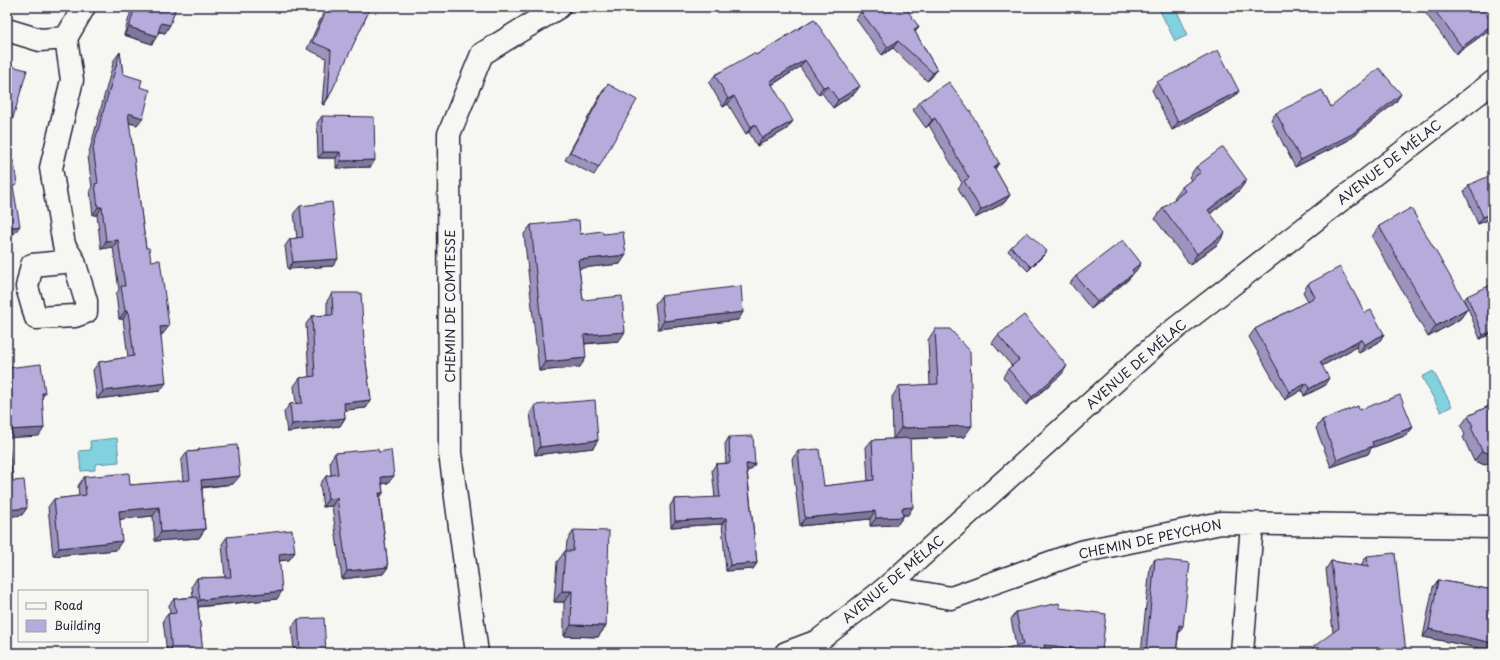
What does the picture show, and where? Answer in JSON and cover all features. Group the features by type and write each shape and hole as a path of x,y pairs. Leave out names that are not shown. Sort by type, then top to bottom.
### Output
{"street":[{"path":"74,261 64,245 51,168 72,80 66,38 84,7"},
{"name":"CHEMIN DE COMTESSE","path":"477,653 450,453 449,134 482,54 559,7"},
{"path":"7,30 40,40 66,38"},
{"name":"AVENUE DE MÉLAC","path":"786,653 818,641 887,586 1162,339 1493,82"},
{"name":"CHEMIN DE PEYCHON","path":"887,586 951,598 1080,552 1221,523 1493,527"},
{"path":"1242,653 1252,524"}],"water":[{"path":"1168,7 1175,7 1188,35 1175,41 1160,11"},
{"path":"1433,371 1452,406 1441,412 1422,377"},
{"path":"117,438 119,462 95,464 95,470 81,471 79,451 91,450 90,441"}],"building":[{"path":"135,7 176,7 170,25 161,23 157,36 129,27"},
{"path":"328,7 361,7 369,11 329,97 331,50 312,42"},
{"path":"868,7 905,7 919,27 914,30 937,70 933,73 898,41 888,47 861,12"},
{"path":"1432,7 1481,7 1493,24 1462,47"},
{"path":"814,19 860,86 838,100 828,86 823,87 805,60 770,81 793,121 762,138 755,124 751,127 734,96 728,99 715,75 754,53 756,55"},
{"path":"1218,50 1239,91 1178,122 1157,82"},
{"path":"120,52 123,74 142,80 140,87 150,90 143,118 128,113 146,248 149,248 151,261 160,260 169,326 160,327 166,383 103,391 99,362 134,356 128,311 125,311 121,286 125,286 118,240 106,241 102,207 98,207 95,184 98,183 93,148"},
{"path":"7,65 27,70 7,138"},
{"path":"1379,68 1401,94 1352,134 1301,160 1276,113 1322,90 1331,107"},
{"path":"949,82 970,111 999,163 994,167 1010,195 981,210 964,181 969,178 935,118 932,120 919,102"},
{"path":"608,84 637,100 599,167 570,152"},
{"path":"322,116 374,117 375,160 341,161 340,152 323,152"},
{"path":"1223,147 1247,180 1208,210 1225,233 1197,254 1163,208 1185,191 1182,187 1201,172 1196,167"},
{"path":"14,161 17,185 13,186 20,226 7,228 7,162"},
{"path":"1493,174 1493,213 1483,217 1469,185"},
{"path":"332,202 338,259 293,262 290,239 303,237 300,206"},
{"path":"1411,208 1468,308 1436,326 1379,226"},
{"path":"579,220 580,234 602,231 603,234 623,232 626,255 578,260 583,300 622,296 625,332 584,335 586,358 545,362 531,225"},
{"path":"1027,232 1047,251 1031,267 1011,247"},
{"path":"1123,240 1141,263 1132,270 1134,273 1097,302 1076,276"},
{"path":"1340,267 1365,313 1371,310 1384,334 1364,345 1361,339 1320,362 1329,378 1309,389 1307,383 1290,392 1255,329 1315,297 1308,284"},
{"path":"1493,284 1493,331 1483,335 1467,296"},
{"path":"741,286 743,312 664,321 661,296"},
{"path":"332,293 361,293 365,355 371,400 344,403 345,418 292,424 290,404 302,403 300,378 315,376 312,316 333,315"},
{"path":"1024,315 1067,366 1032,397 1008,369 1019,360 998,335"},
{"path":"935,329 950,329 970,351 972,426 901,428 899,386 938,384"},
{"path":"41,364 45,393 42,393 44,428 7,430 7,368"},
{"path":"1400,395 1413,427 1372,442 1373,446 1337,460 1322,420 1358,406 1359,410"},
{"path":"595,400 598,440 540,447 535,405"},
{"path":"1493,404 1493,455 1482,451 1471,427 1473,426 1468,416"},
{"path":"7,430 13,481 24,480 27,508 7,510"},
{"path":"753,436 755,464 746,464 757,563 730,565 726,518 675,521 674,499 720,497 716,464 730,463 729,437"},
{"path":"910,438 913,507 902,508 903,517 876,518 875,511 805,518 798,451 819,449 824,486 874,480 872,440"},
{"path":"237,445 240,476 201,480 205,529 161,532 159,507 119,511 122,541 59,548 54,499 86,495 84,477 129,473 130,485 190,480 187,452 199,451 199,449"},
{"path":"378,449 378,452 391,450 394,476 381,477 383,493 379,493 388,567 347,571 337,498 328,499 326,476 338,474 335,453"},
{"path":"292,530 295,552 279,554 282,591 200,600 197,578 231,577 227,537"},
{"path":"574,530 609,531 606,626 571,625 572,591 562,591 565,551 573,551"},
{"path":"1395,553 1406,653 1305,653 1339,628 1331,561 1368,567 1367,556"},
{"path":"1155,559 1190,563 1183,626 1179,625 1176,653 1146,653"},
{"path":"1438,580 1493,590 1493,643 1429,629"},
{"path":"197,597 203,653 172,653 168,614 176,613 174,599"},
{"path":"1059,603 1060,608 1106,614 1102,651 1044,645 1046,653 982,653 1023,645 1016,612"},
{"path":"324,618 326,653 300,653 298,619"},
{"path":"955,648 956,653 933,653"}]}
